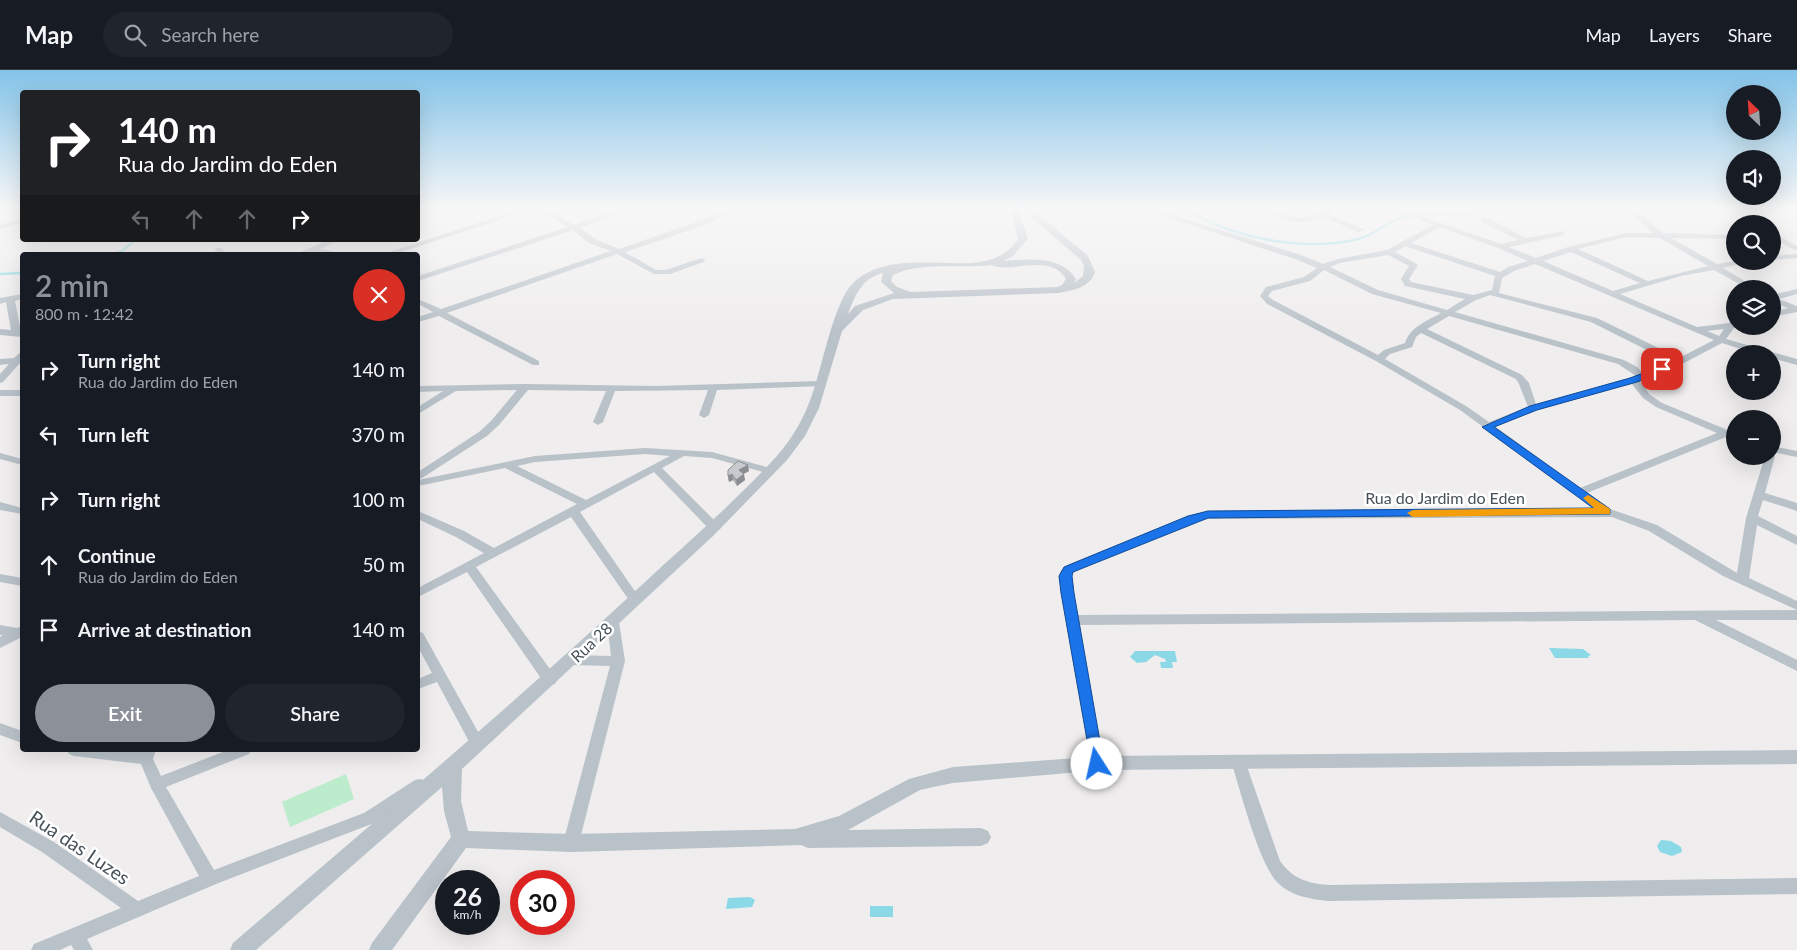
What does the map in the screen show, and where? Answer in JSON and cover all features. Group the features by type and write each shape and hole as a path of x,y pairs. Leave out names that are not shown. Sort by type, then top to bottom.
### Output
{"street":[{"path":"420,278 510,249"},
{"path":"612,249 659,273 701,260"},
{"path":"420,319 623,249"},
{"path":"976,264 1002,258 1018,249"},
{"path":"834,337 859,308 892,296 1058,290 1068,288 1087,279 1091,272 1090,265 1085,258 1074,249"},
{"path":"1273,249 1323,267 1375,292 1621,362 1662,369"},
{"path":"1395,249 1389,252 1338,260 1323,267 1307,280 1268,289 1264,296 1270,302 1379,359 1463,408 1606,512"},
{"path":"1422,249 1501,274"},
{"path":"1508,249 1721,340 1738,345"},
{"path":"1379,359 1387,352 1409,345 1412,336 1420,329 1447,313 1473,298 1491,293 1498,287 1496,280 1501,274 1571,249"},
{"path":"1571,249 1646,283"},
{"path":"1685,249 1739,280"},
{"path":"306,252 312,250 324,252"},
{"path":"1389,252 1414,265 1405,279 1408,284 1473,298"},
{"path":"1781,257 1797,256"},
{"path":"976,264 1033,263 1058,266 1065,270 1071,278 1066,287 1058,290"},
{"name":"Rua 28","path":"240,950 550,680 715,528 770,471 799,436 810,416 834,337 849,297 857,284 877,272 907,266 976,264"},
{"path":"1611,294 1646,283 1726,264"},
{"path":"907,266 888,273 886,282 897,291 912,294"},
{"path":"1781,296 1797,291"},
{"path":"1491,293 1594,320 1680,362"},
{"path":"0,302 20,297"},
{"path":"0,332 20,334 10,299"},
{"path":"420,303 536,363"},
{"path":"1781,303 1797,309"},
{"path":"1781,313 1797,309"},
{"path":"1696,329 1726,325"},
{"path":"1420,329 1519,377 1534,408"},
{"path":"1487,427 1534,408 1638,379 1680,362 1721,340 1726,334"},
{"path":"0,362 20,357"},
{"path":"0,380 20,358"},
{"path":"1781,358 1797,362"},
{"path":"1621,362 1634,369 1651,401 1726,433"},
{"path":"420,389 820,384"},
{"path":"704,415 714,386"},
{"path":"420,471 483,434 495,423 525,387"},
{"path":"598,422 612,388"},
{"path":"420,411 453,389"},
{"path":"0,394 20,393"},
{"path":"1580,492 1726,437"},
{"path":"420,483 535,459 645,451 712,455 770,471"},
{"path":"1781,451 1797,454"},
{"path":"420,592 684,452"},
{"path":"0,456 20,461"},
{"path":"504,464 585,504"},
{"path":"1742,581 1752,518 1768,465"},
{"path":"656,468 715,528"},
{"path":"1760,495 1797,507"},
{"path":"0,506 20,511"},
{"path":"573,511 635,600"},
{"name":"Rua do Jardim do Eden","path":"1072,620 1066,576 1069,570 1192,519 1208,515 1606,512 1624,515 1653,528 1742,581 1797,606"},
{"path":"420,516 460,534 494,553"},
{"path":"1752,518 1797,541"},
{"path":"469,566 550,680"},
{"path":"0,578 20,582"},
{"path":"1097,764 1072,620 1797,615"},
{"path":"1697,616 1797,666"},
{"path":"571,843 618,661 613,622"},
{"path":"0,630 20,632"},
{"path":"0,643 20,632"},
{"path":"420,640 477,743"},
{"path":"572,660 618,661"},
{"path":"420,683 439,676"},
{"path":"0,729 20,736"},
{"path":"104,752 148,755 156,784 210,879"},
{"path":"156,784 239,752"},
{"path":"795,838 844,823 915,784 933,778 953,775 1097,764 1238,761 1797,757"},
{"path":"1238,761 1273,865 1280,876 1295,887 1303,890 1328,892 1797,886"},
{"path":"454,763 450,787 450,802 462,839"},
{"path":"40,950 80,943 136,909 369,818 454,763"},
{"path":"859,814 854,824 855,830 859,836 869,839"},
{"name":"Rua das Luzes","path":"0,819 48,847 136,909"},
{"path":"462,839 571,843 981,836"},
{"path":"379,950 462,839"}],"green space":[{"path":"346,774 354,799 290,827 282,802"}],"water":[{"path":"1549,648 1583,649 1591,655 1588,656 1589,658 1555,658"},
{"path":"1135,651 1175,651 1177,662 1172,662 1173,668 1161,668 1160,662 1166,662 1165,659 1155,655 1146,662 1137,663 1130,657"},
{"path":"1661,840 1671,841 1681,847 1682,852 1672,856 1660,852 1657,846"},
{"path":"750,897 755,900 752,907 726,909 728,898"},
{"path":"870,906 893,906 893,917 870,917"}],"building":[{"path":"738,461 748,465 739,470 744,474 736,480 732,474 728,476 728,470"}],"waterway":[{"path":"119,252 124,249"},
{"path":"0,274 20,273"}],"slow traffic":[{"path":"1413,513 1606,512 1588,498"}],"route":[{"path":"1097,764 1067,593 1066,572 1074,567 1192,519 1208,515 1606,512 1487,427 1534,408 1634,380 1662,369"}]}
